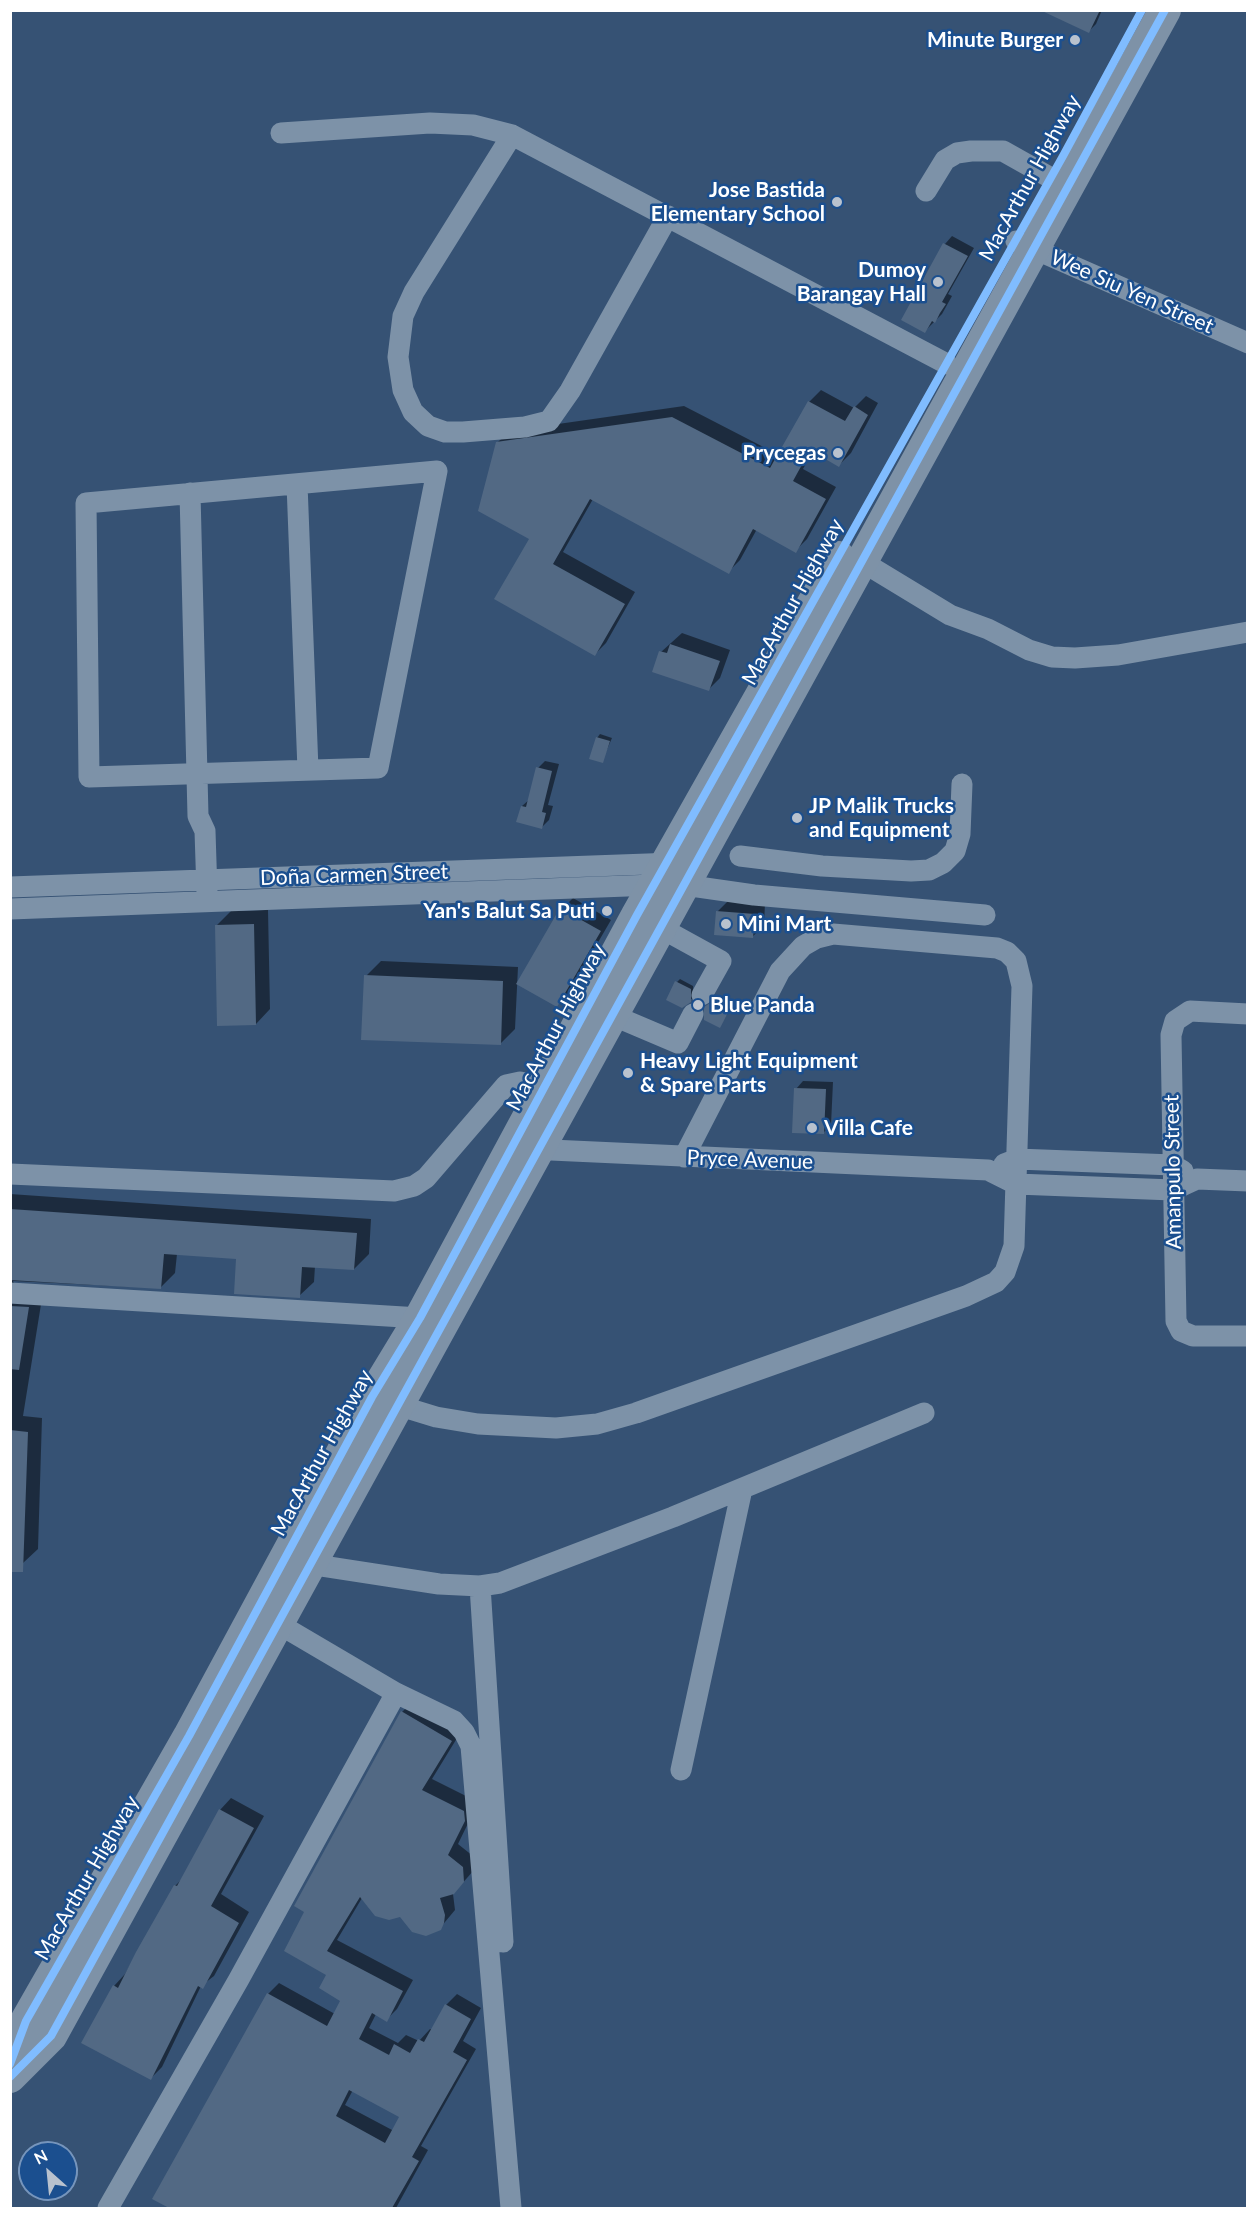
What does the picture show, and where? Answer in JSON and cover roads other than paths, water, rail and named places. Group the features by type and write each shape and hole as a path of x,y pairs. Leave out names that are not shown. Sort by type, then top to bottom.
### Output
{"highway":[{"name":"MacArthur Highway","path":"852,555 946,364 1025,245 1051,178 1142,10"},
{"name":"MacArthur Highway","path":"526,1149 544,1087 676,874 1025,245 1165,11"},
{"name":"MacArthur Highway","path":"10,2077 51,2036 309,1564 416,1338 526,1149 612,1015 661,928 676,874"},
{"name":"MacArthur Highway","path":"10,2064 26,2021 385,1401"}],"street":[{"path":"281,132 430,123 473,125 512,135 946,364"},
{"path":"512,135 414,292 403,315 398,357 403,390 413,412 428,426 445,432 464,432 525,427 549,421 570,392 668,216"},
{"path":"926,191 945,159 957,153 971,151 1003,152 1051,178"},
{"name":"Wee Siu Yen Street","path":"1025,245 1248,343"},
{"path":"437,471 378,768 89,777 86,503 190,493 437,471"},
{"path":"297,484 308,770"},
{"path":"190,493 198,816 191,831 200,902"},
{"path":"852,555 950,615 1029,650 1052,657 1119,655 1248,632"},
{"path":"740,856 822,866 928,870 943,863 955,851 960,834 962,784"},
{"path":"676,874 754,895 986,915"},
{"name":"Doña Carmen Street","path":"10,887 199,880 676,874"},
{"name":"Doña Carmen Street","path":"10,909 200,902 676,874"},
{"path":"661,928 721,961 702,995"},
{"path":"385,1401 436,1417 478,1424 556,1428 597,1424 636,1413 966,1296 996,1282 1005,1272 1014,1246 1022,986 1016,961 1007,952 997,948 833,934 817,938 803,946 780,971 684,1157"},
{"name":"Amanpulo Street","path":"1248,1014 1199,1009 1181,1014 1175,1021 1171,1035 1174,1316 1181,1331 1193,1336 1248,1336"},
{"path":"612,1015 678,1043 693,1014"},
{"path":"10,1174 393,1191 414,1186 426,1179 506,1086 520,1082 544,1087"},
{"name":"Pryce Avenue","path":"526,1149 988,1170 1017,1159 1173,1165 1197,1179"},
{"name":"Pryce Avenue","path":"988,1170 1016,1184 1173,1190 1197,1179 1248,1181"},
{"path":"10,1293 416,1338"},
{"path":"309,1564 439,1584 480,1586 500,1583 742,1489 924,1413"},
{"path":"681,1770 742,1489"},
{"path":"480,1586 514,2126"},
{"path":"277,1623 396,1693 454,1721 464,1732 475,1760 511,2208"},
{"path":"108,2208 239,1979 396,1693"}],"place":[{"name":"Minute Burger","path":"1075,40"},
{"name":"Jose Bastida Elementary School","path":"837,202"},
{"name":"Dumoy Barangay Hall","path":"938,282"},
{"name":"Prycegas","path":"838,453"},
{"name":"JP Malik Trucks and Equipment","path":"797,818"},
{"name":"Yan's Balut Sa Puti","path":"607,911"},
{"name":"Mini Mart","path":"726,924"},
{"name":"Blue Panda","path":"698,1005"},
{"name":"Heavy Light Equipment & Spare Parts","path":"628,1073"},
{"name":"Villa Cafe","path":"812,1128"}]}
